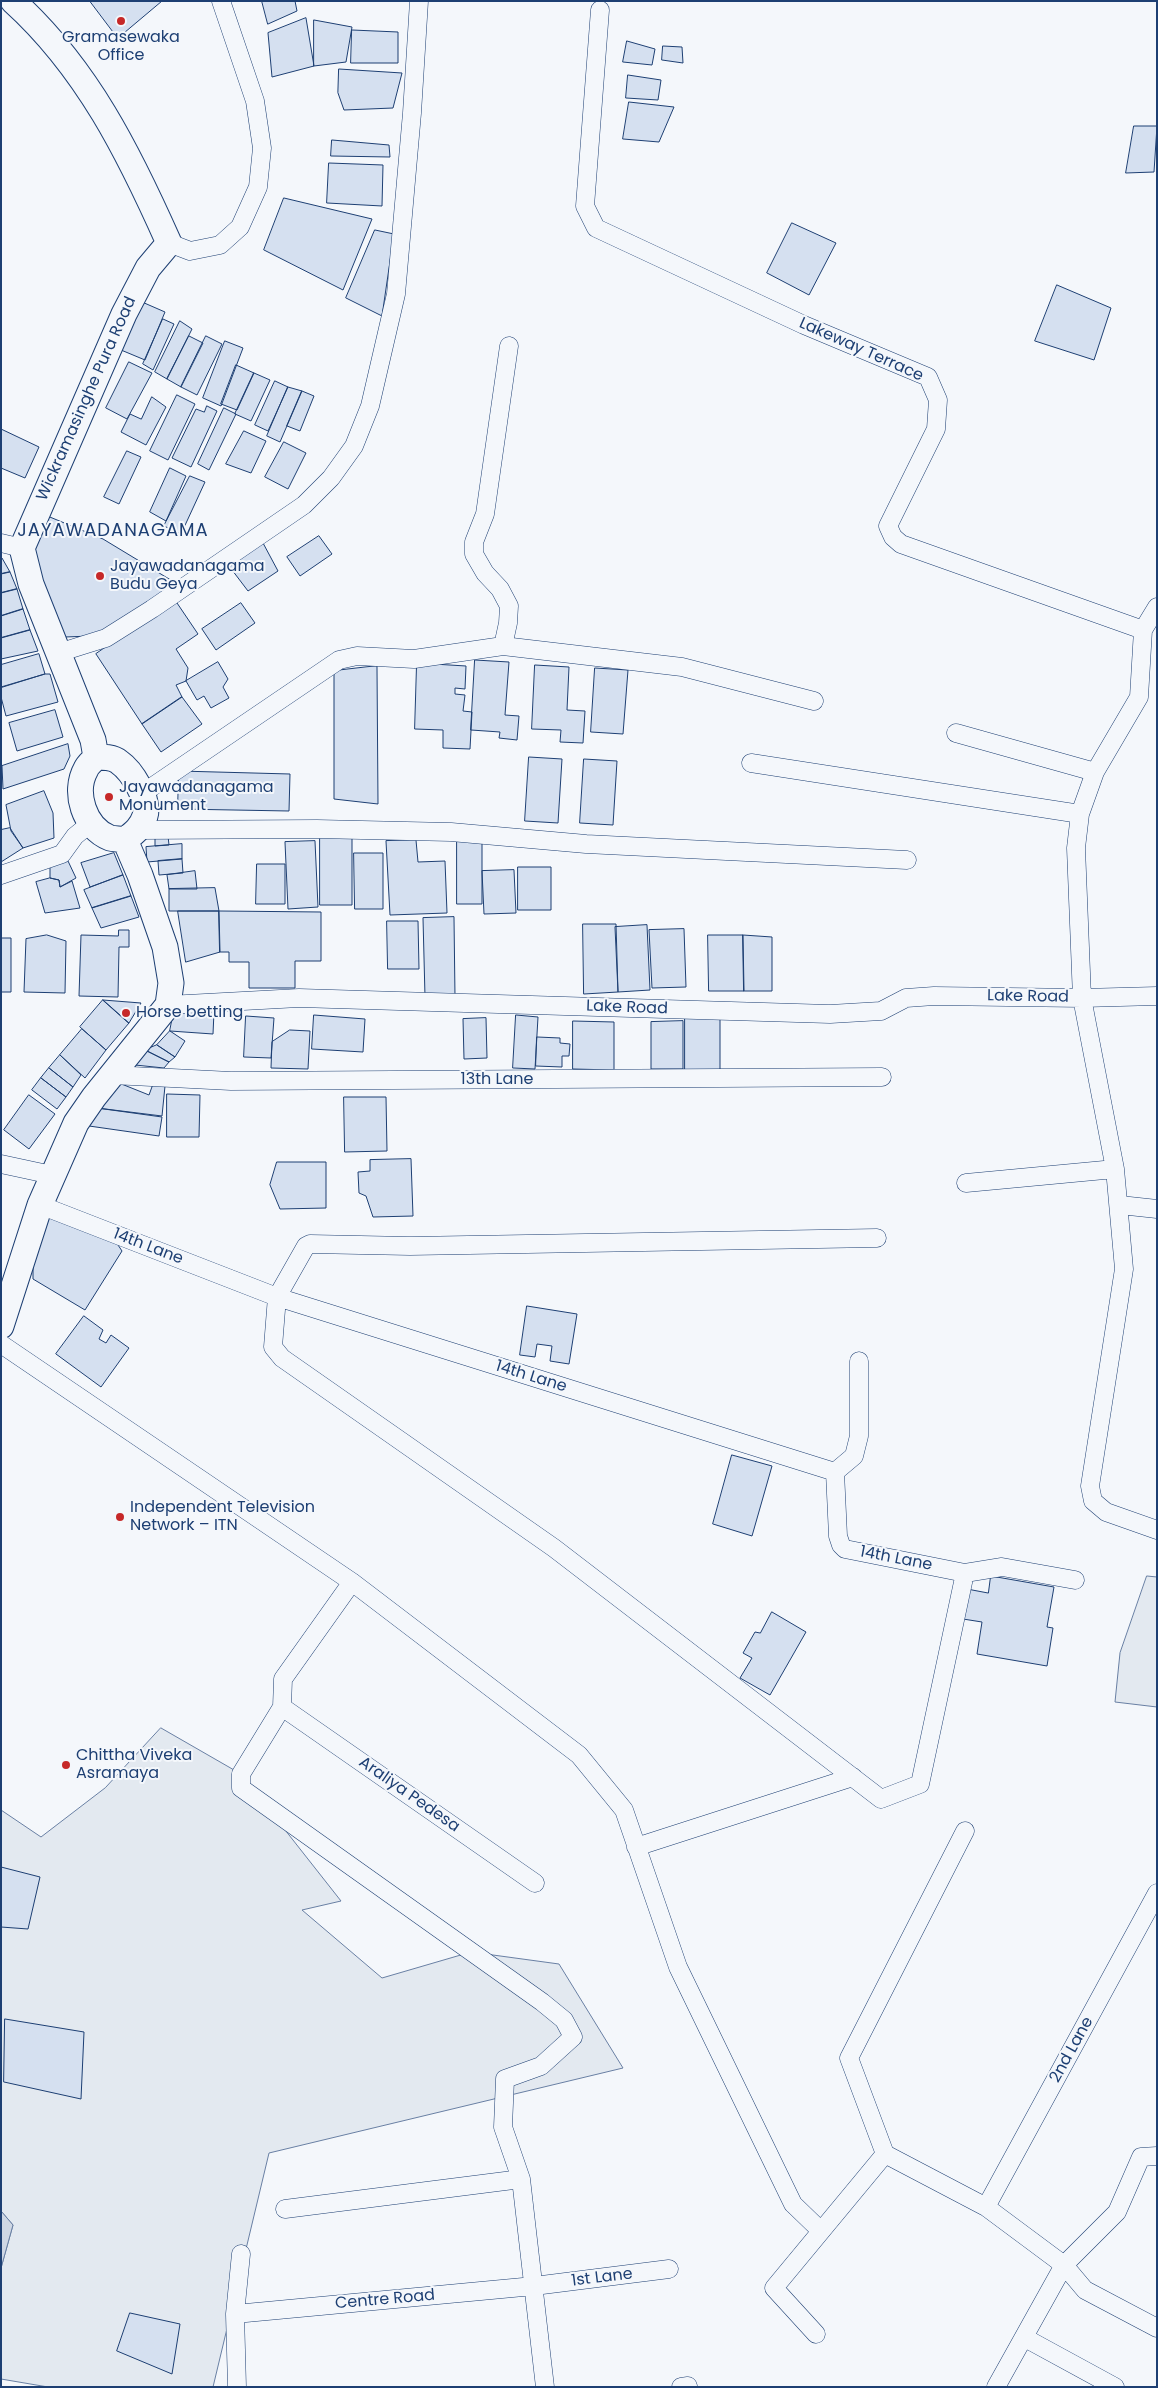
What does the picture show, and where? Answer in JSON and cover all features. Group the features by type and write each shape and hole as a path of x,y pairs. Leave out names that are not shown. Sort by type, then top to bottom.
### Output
{"street":[{"path":"13,1 56,45 88,87 140,178 169,243 190,251 220,245 240,227 258,187 262,148 255,101 221,1"},
{"path":"58,653 106,638 152,610 304,505 331,478 354,446 370,406 396,294 412,113 419,1"},
{"name":"Lakeway Terrace","path":"600,10 585,206 596,228 804,325 928,378 938,400 936,429 888,526 893,536 901,544 1143,630"},
{"name":"Wickramasinghe Pura Road","path":"96,757 93,740 26,571 12,546 124,314 148,268 169,243"},
{"path":"504,646 509,606 500,589 485,573 474,554 474,542 485,514 509,346"},
{"name":"Lake Road","path":"1157,607 1143,630 1139,697 1095,772 1080,814 1076,848 1082,998 1115,1169 1120,1205 1124,1269 1090,1486 1093,1502 1106,1512 1157,1530"},
{"path":"143,793 339,660 357,656 414,659 504,646 682,667 814,701"},
{"path":"956,733 1095,772"},
{"path":"132,835 146,814 143,793 133,776 118,761 106,757 96,757 86,768 80,796 84,812 91,823 109,838 132,835 317,829 451,832 586,844 907,860"},
{"path":"751,763 1080,814"},
{"path":"1,875 62,854 75,836 91,823"},
{"path":"1,1326 40,1206 76,1123 168,1005 171,983 165,947 132,835"},
{"name":"Lake Road","path":"168,1005 298,998 830,1014 881,1011 906,998 934,996 1082,998"},
{"path":"1082,998 1157,996"},
{"name":"13th Lane","path":"112,1075 231,1081 882,1078"},
{"path":"1,1164 52,1175"},
{"path":"966,1183 1115,1169"},
{"path":"1120,1205 1157,1209"},
{"name":"14th Lane","path":"40,1206 277,1297 835,1472 838,1536 841,1545 845,1549 965,1573"},
{"path":"877,1238 410,1246 310,1244 306,1246 277,1297 273,1347 282,1358 554,1548 881,1799 920,1784 965,1573 1002,1567 1075,1580"},
{"path":"1,1344 352,1582 580,1755 624,1810 682,1976 793,2204 820,2230"},
{"path":"835,1472 854,1456 859,1436 859,1361"},
{"path":"352,1582 282,1679 282,1707 241,1774 242,1788 542,2002 564,2020 573,2037 541,2066 505,2079 503,2127 521,2179 544,2387"},
{"name":"Araliya Pedesa","path":"282,1707 535,1883"},
{"path":"636,1847 853,1777"},
{"path":"965,1831 848,2058 885,2154 986,2207 1064,2265 1085,2290 1157,2328"},
{"name":"2nd Lane","path":"986,2207 1157,1893"},
{"path":"816,2334 774,2288 820,2230 885,2154"},
{"path":"996,2387 1064,2265 1117,2212 1141,2157 1157,2156"},
{"path":"285,2210 521,2179"},
{"path":"237,2387 235,2314 241,2254"},
{"name":"1st Lane","path":"534,2286 669,2269"},
{"name":"Centre Road","path":"235,2314 534,2286"},
{"path":"1025,2338 1115,2387"}],"shaded area":[{"path":"1147,1576 1157,1577 1157,1707 1115,1702 1120,1653"},
{"path":"161,1728 241,1774 341,1901 302,1910 382,1978 471,1952 559,1964 623,2068 269,2153 213,2387 48,2387 1,2379 1,2268 13,2225 1,2211 1,1810 41,1837 105,1788"},
{"path":"1,2211 13,2225 1,2268"}],"building":[{"name":"Gramasewaka Office","path":"90,1 162,1 118,38"},
{"path":"262,1 295,1 297,11 268,24"},
{"path":"306,18 314,66 272,77 268,33"},
{"path":"314,20 352,27 346,62 314,66"},
{"path":"352,30 398,32 398,63 351,63"},
{"path":"627,41 655,49 652,65 623,62"},
{"path":"663,46 682,47 683,63 662,60"},
{"path":"339,69 402,73 393,108 344,110 338,93"},
{"path":"628,75 661,80 658,100 626,98"},
{"path":"629,102 674,107 659,142 623,139"},
{"path":"1134,126 1157,126 1154,172 1126,173"},
{"path":"332,140 389,145 390,157 331,156"},
{"path":"329,163 383,165 382,206 327,203"},
{"path":"284,198 372,219 343,290 264,250"},
{"path":"792,223 836,243 809,295 767,273"},
{"path":"375,230 394,234 382,316 346,298"},
{"path":"1057,285 1111,308 1094,360 1035,341"},
{"path":"142,302 165,312 145,360 121,350"},
{"path":"163,319 174,324 153,370 143,364"},
{"path":"180,321 192,329 167,379 155,372"},
{"path":"189,336 203,343 181,387 167,379"},
{"path":"206,336 222,344 197,395 181,387"},
{"path":"225,341 243,348 221,406 203,398"},
{"path":"129,362 152,373 127,419 106,408"},
{"path":"236,365 254,373 237,410 221,404"},
{"path":"254,373 270,380 251,421 235,414"},
{"path":"275,381 288,387 268,431 255,425"},
{"path":"288,387 302,391 280,442 267,436"},
{"path":"302,391 314,396 300,431 287,426"},
{"path":"177,395 195,404 168,460 150,451"},
{"path":"152,397 166,407 146,445 121,432 130,414 141,419"},
{"path":"207,406 217,411 191,467 172,458 196,409 204,412"},
{"path":"224,408 236,414 209,470 198,464"},
{"path":"1,429 39,447 25,478 1,468"},
{"path":"244,431 266,441 251,473 226,464"},
{"path":"284,442 306,453 288,489 265,477"},
{"path":"127,451 141,457 119,504 104,497"},
{"path":"170,468 186,476 166,521 150,512"},
{"path":"190,476 205,482 181,534 164,526"},
{"name":"Jayawadanagama Budu Geya","path":"45,515 103,539 179,585 109,630 91,636 65,637 29,549"},
{"path":"319,536 332,554 300,576 287,557"},
{"path":"263,543 278,571 248,591 229,566"},
{"path":"2,558 10,572 1,574"},
{"path":"10,572 17,589 1,593 1,574"},
{"path":"17,589 23,609 1,616 1,593"},
{"path":"175,600 198,634 176,649 188,668 186,681 176,685 182,697 142,724 96,654"},
{"path":"241,603 255,623 216,650 202,629"},
{"path":"23,609 30,630 1,638 1,616"},
{"path":"30,630 38,651 1,659 1,638"},
{"path":"39,654 45,674 1,687 1,665"},
{"path":"475,660 509,662 505,715 519,716 517,740 499,738 500,732 471,730"},
{"path":"218,662 228,679 223,687 229,698 211,708 204,696 197,700 186,681"},
{"path":"417,663 466,666 465,689 455,688 455,694 465,695 463,711 472,712 470,749 443,748 443,730 415,729"},
{"path":"535,665 569,667 567,710 585,711 583,743 560,742 561,730 532,729"},
{"path":"377,666 378,804 334,799 334,671"},
{"path":"595,668 628,670 623,734 591,732"},
{"path":"50,674 58,702 6,716 1,697 1,688"},
{"path":"182,697 202,724 161,752 142,724"},
{"path":"55,710 63,737 17,751 9,723"},
{"path":"68,744 70,756 64,769 3,789 2,766"},
{"path":"529,757 562,759 558,823 525,821"},
{"path":"584,759 617,761 613,825 580,823"},
{"path":"179,771 290,774 289,811 178,809"},
{"path":"44,791 53,813 54,838 23,848 11,831 6,805"},
{"path":"10,828 23,848 1,862 1,830"},
{"path":"168,836 169,845 155,846 155,837"},
{"path":"320,837 352,837 352,905 320,905"},
{"path":"457,838 482,838 482,904 457,904"},
{"path":"416,840 418,862 445,861 447,913 390,915 386,841"},
{"path":"315,841 318,907 288,909 285,842"},
{"path":"182,844 182,859 147,862 146,847"},
{"path":"114,853 123,875 90,887 81,863"},
{"path":"354,853 383,853 383,909 355,909"},
{"path":"182,859 183,873 159,875 158,861"},
{"path":"68,861 76,878 60,887 59,880 50,878 50,867"},
{"path":"257,864 285,864 285,904 256,904"},
{"path":"518,867 551,867 551,910 518,910"},
{"path":"514,870 516,913 484,914 482,871"},
{"path":"195,871 197,889 169,889 167,875"},
{"path":"123,875 131,896 92,908 84,890"},
{"path":"50,878 59,880 60,887 72,881 80,908 45,913 36,882"},
{"path":"215,888 219,911 169,911 169,889"},
{"path":"131,896 139,917 101,928 92,908"},
{"path":"178,911 219,911 220,952 186,962"},
{"path":"219,911 321,912 321,961 295,961 295,988 249,988 249,962 229,962 229,952 220,952"},
{"path":"454,917 455,997 425,997 423,918"},
{"path":"387,921 418,921 419,969 388,969"},
{"path":"583,924 616,924 618,992 584,994"},
{"path":"647,925 650,990 618,992 615,927"},
{"path":"684,929 686,987 652,988 649,930"},
{"path":"119,930 129,930 129,947 119,947 118,997 79,996 81,935 118,936"},
{"path":"47,935 66,941 65,993 24,992 26,939"},
{"path":"708,935 743,935 744,991 709,991"},
{"path":"743,935 772,937 772,991 744,991"},
{"path":"1,938 11,938 11,992 1,992"},
{"path":"103,1000 129,1023 106,1050 80,1027"},
{"name":"Horse betting","path":"103,1000 141,1003 129,1023"},
{"path":"174,1011 214,1012 213,1034 170,1031"},
{"path":"685,1014 720,1014 720,1073 685,1074"},
{"path":"314,1015 365,1019 363,1052 312,1049"},
{"path":"516,1015 538,1017 535,1069 513,1068"},
{"path":"246,1016 274,1018 271,1058 244,1057"},
{"path":"486,1018 487,1058 464,1059 463,1019"},
{"path":"573,1021 614,1022 614,1070 573,1069"},
{"path":"683,1021 683,1069 651,1069 651,1022"},
{"path":"82,1029 106,1050 85,1078 60,1055"},
{"path":"290,1030 310,1031 308,1069 271,1068 272,1042"},
{"path":"170,1031 185,1041 175,1057 157,1045"},
{"path":"537,1037 560,1038 560,1043 570,1044 569,1056 562,1056 562,1067 536,1066"},
{"path":"157,1045 175,1057 169,1062 145,1050"},
{"path":"145,1050 169,1062 164,1068 135,1065"},
{"path":"60,1055 81,1075 73,1087 49,1068"},
{"path":"49,1068 73,1087 66,1097 41,1078"},
{"path":"41,1078 66,1097 57,1109 32,1090"},
{"path":"119,1083 149,1095 153,1084 165,1086 162,1116 97,1108"},
{"path":"167,1094 200,1095 199,1137 167,1137"},
{"path":"29,1095 55,1114 29,1149 4,1130"},
{"path":"344,1097 386,1097 387,1151 345,1152"},
{"path":"97,1108 162,1117 159,1136 89,1126"},
{"path":"411,1159 413,1216 373,1217 366,1196 359,1193 358,1172 370,1171 370,1160"},
{"path":"277,1162 326,1162 326,1208 280,1209 270,1185"},
{"path":"53,1210 106,1227 122,1251 85,1310 33,1279 33,1249"},
{"path":"527,1306 577,1314 569,1364 550,1361 552,1346 537,1344 535,1357 520,1355"},
{"path":"84,1316 103,1330 99,1339 106,1343 111,1335 129,1348 101,1387 56,1354"},
{"path":"732,1455 772,1466 752,1536 713,1524"},
{"path":"991,1576 1054,1587 1047,1627 1053,1628 1047,1666 977,1654 982,1622 963,1619 967,1589 988,1593"},
{"path":"772,1612 806,1632 770,1695 740,1678 752,1658 743,1653 755,1632 760,1633"},
{"path":"1,1867 40,1877 28,1929 1,1927"},
{"path":"5,2019 84,2032 81,2099 4,2082"},
{"path":"130,2313 180,2324 172,2374 117,2351"}],"place":[{"name":"Gramasewaka Office","path":"121,21"},
{"name":"Jayawadanagama Budu Geya","path":"100,576"},
{"name":"Jayawadanagama Monument","path":"109,797"},
{"name":"Horse betting","path":"126,1013"},
{"name":"Independent Television Network – ITN","path":"120,1517"},
{"name":"Chittha Viveka Asramaya","path":"66,1765"}],"district":[{"name":"JAYAWADANAGAMA","path":"113,531"}]}
